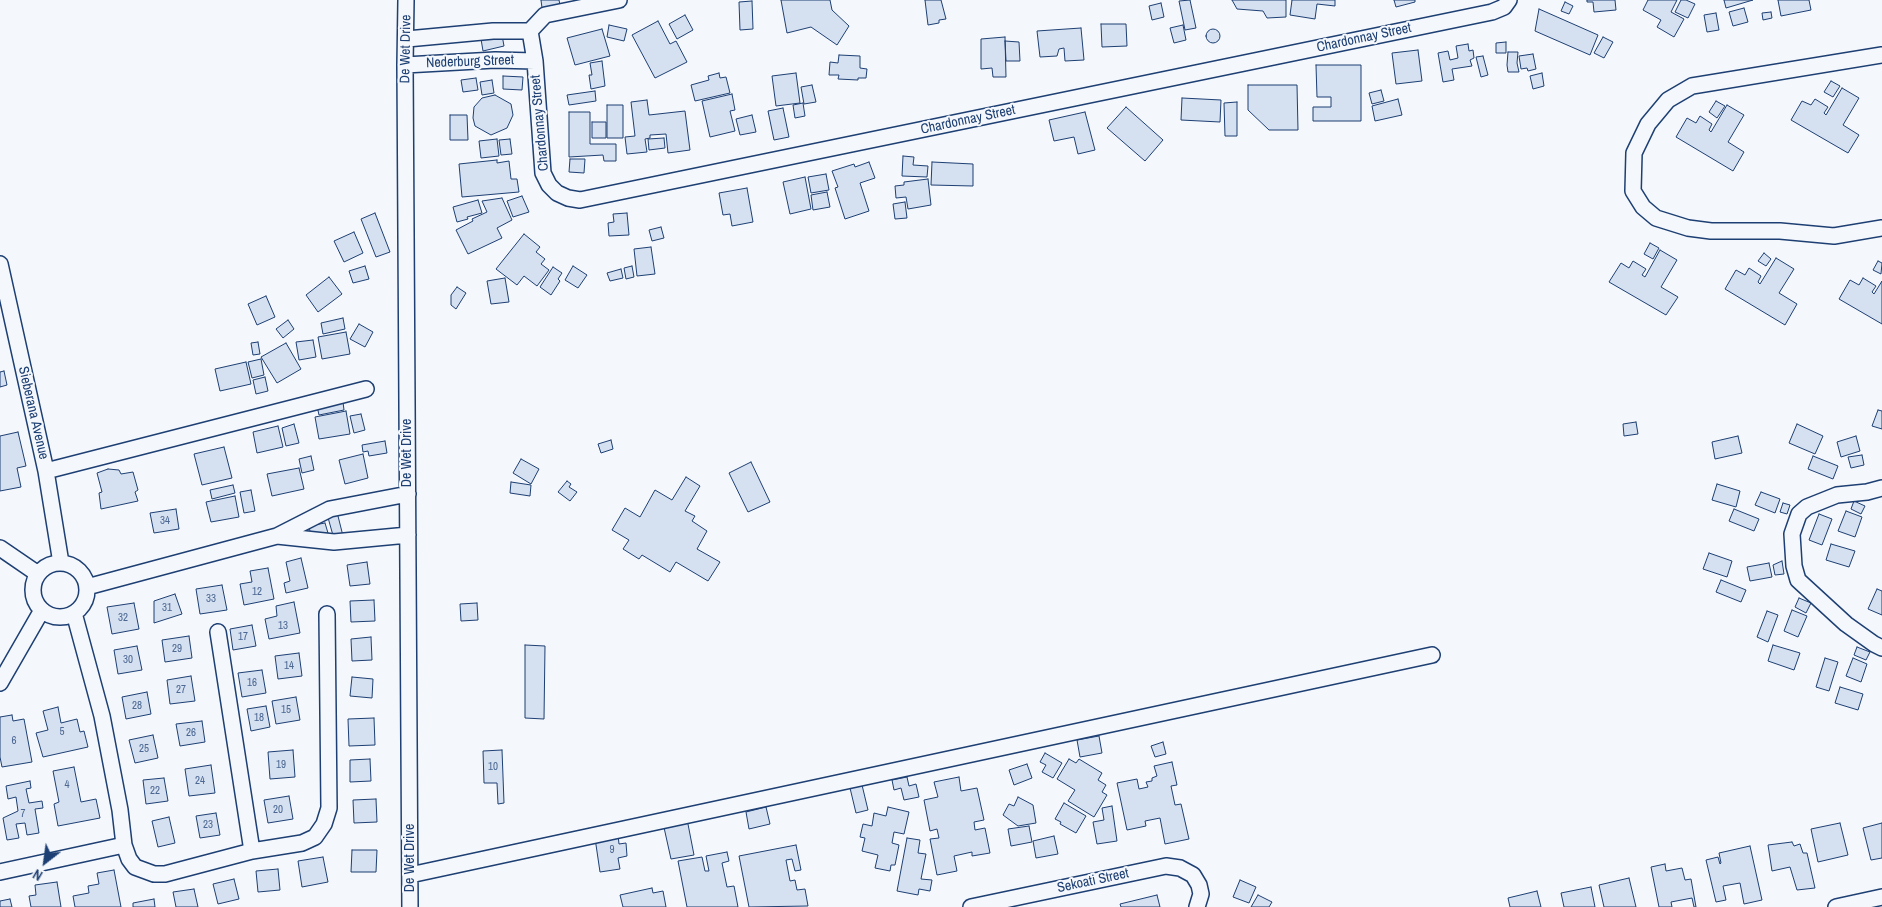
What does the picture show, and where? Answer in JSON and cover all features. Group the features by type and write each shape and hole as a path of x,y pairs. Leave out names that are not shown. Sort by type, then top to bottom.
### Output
{"street":[{"name":"De Wet Drive","path":"406,0 410,907"},
{"path":"530,31 545,15 619,0"},
{"name":"Chardonnay Street","path":"535,61 542,173 549,185 557,193 568,198 580,200 1492,12 1504,7 1509,0"},
{"name":"Nederburg Street","path":"405,65 495,60 535,61 530,31 493,31 407,39"},
{"path":"1882,55 1692,86 1668,100 1648,124 1634,153 1633,191 1643,207 1656,218 1688,228 1710,231 1780,231 1834,236 1882,228"},
{"name":"Sieberana Avenue","path":"0,264 46,471 61,563"},
{"path":"46,471 366,390"},
{"path":"1882,488 1867,492 1837,495 1816,503 1799,514 1792,534 1794,566 1798,580 1846,624 1882,648"},
{"path":"87,587 277,536 330,509 408,494"},
{"path":"277,536 334,542 408,535"},
{"path":"0,548 38,574"},
{"path":"61,563 74,567 80,572 87,587 86,598 82,607 74,613 58,617 42,610 34,599 33,586 38,574 48,565 61,563"},
{"path":"0,683 42,610"},
{"path":"74,613 102,716 120,810 124,845 134,867 154,874 165,874 252,851 302,843 316,837 324,824 329,808 327,614"},
{"path":"218,632 252,851"},
{"path":"410,875 1432,655"},
{"path":"0,872 124,845"},
{"name":"Sekoati Street","path":"971,907 1166,866 1180,868 1193,875 1199,885 1199,900"},
{"path":"1836,907 1882,897"}],"building":[{"path":"541,0 559,0 560,5 542,8"},
{"path":"781,0 830,0 832,10 849,26 837,45 811,27 787,33"},
{"path":"925,0 941,0 946,19 939,20 939,23 928,25"},
{"path":"1190,0 1196,28 1185,30 1179,1"},
{"path":"1232,0 1286,0 1286,17 1267,18 1263,11 1237,9"},
{"path":"1292,0 1335,0 1335,6 1317,4 1315,19 1290,15"},
{"path":"1394,0 1415,0 1415,2 1396,7"},
{"path":"1587,0 1615,0 1616,10 1594,12 1593,2 1587,2"},
{"path":"1648,0 1677,0 1671,12 1684,19 1674,37 1657,27 1661,20 1643,10"},
{"path":"1681,0 1695,4 1688,18 1675,12"},
{"path":"1724,0 1753,0 1726,8"},
{"path":"1778,0 1809,0 1811,10 1781,16"},
{"path":"752,1 753,29 740,30 739,2"},
{"path":"1565,2 1573,6 1569,14 1561,11"},
{"path":"1161,3 1164,17 1152,20 1149,6"},
{"path":"1744,8 1748,22 1733,26 1729,12"},
{"path":"1539,9 1598,35 1590,55 1535,31"},
{"path":"1771,12 1772,18 1763,20 1762,13"},
{"path":"1716,13 1719,30 1707,32 1704,15"},
{"path":"685,15 693,30 677,39 669,24"},
{"path":"658,21 670,44 676,41 687,62 655,78 632,35"},
{"path":"1101,24 1126,24 1127,46 1102,47"},
{"path":"609,25 627,29 624,41 607,37"},
{"path":"1183,25 1186,40 1174,43 1170,28"},
{"path":"1081,28 1084,60 1065,61 1064,48 1059,49 1057,56 1040,57 1037,31"},
{"path":"602,29 610,56 575,65 567,38"},
{"path":"1210,29 1216,29 1220,36 1216,43 1210,43 1206,39 1206,33"},
{"path":"502,35 504,46 483,51 481,39"},
{"path":"1005,37 1006,77 993,77 992,68 981,69 981,39"},
{"path":"1603,37 1613,42 1604,58 1594,53"},
{"path":"1005,41 1019,42 1020,61 1006,61"},
{"path":"1506,42 1506,53 1496,53 1496,43"},
{"path":"1468,44 1469,51 1473,50 1474,58 1470,60 1472,66 1452,69 1454,80 1443,82 1438,53 1448,51 1450,60 1458,58 1456,46"},
{"path":"1418,50 1422,81 1396,84 1392,53"},
{"path":"1508,52 1518,52 1517,63 1519,72 1508,72"},
{"path":"1533,54 1536,69 1528,71 1527,68 1521,69 1519,56"},
{"path":"839,55 860,56 860,68 867,69 866,78 858,78 858,80 838,79 839,75 829,75 830,62 838,63"},
{"path":"1483,56 1488,75 1481,77 1476,57"},
{"path":"602,61 605,86 591,89 589,75 592,75 590,63"},
{"path":"1316,65 1361,65 1361,121 1313,121 1313,107 1331,107 1331,97 1317,97"},
{"path":"719,73 720,78 726,77 730,93 695,101 691,85 709,80 708,76"},
{"path":"796,73 800,103 776,106 772,76"},
{"path":"1542,73 1544,86 1533,89 1530,76"},
{"path":"503,76 523,77 522,90 503,89"},
{"path":"476,78 478,90 463,92 461,80"},
{"path":"492,80 494,93 482,95 480,82"},
{"path":"1831,81 1840,86 1833,97 1824,92"},
{"path":"812,85 816,102 804,104 801,87"},
{"path":"1248,85 1297,85 1298,130 1269,130 1248,110"},
{"path":"1842,88 1859,98 1843,125 1859,135 1848,153 1791,120 1802,101 1811,105 1815,99 1828,107 1824,113 1826,115"},
{"path":"1381,90 1384,101 1372,104 1369,93"},
{"path":"595,91 596,101 569,105 567,95"},
{"path":"732,94 735,110 730,111 735,131 710,137 702,101"},
{"path":"495,95 511,104 513,115 507,128 491,135 475,126 473,118 474,107 482,98"},
{"path":"1182,98 1221,100 1220,122 1181,120"},
{"path":"1398,99 1402,115 1375,121 1372,106"},
{"path":"647,100 649,115 685,111 690,150 668,153 666,134 650,135 650,138 645,139 647,152 627,154 625,137 635,136 631,102"},
{"path":"1716,101 1725,106 1717,118 1709,112"},
{"path":"1237,102 1237,136 1225,136 1224,103"},
{"path":"803,103 805,116 795,118 793,105"},
{"path":"607,105 623,105 623,138 607,138"},
{"path":"1727,105 1744,115 1728,142 1744,152 1733,171 1676,137 1687,118 1696,123 1700,116 1712,124 1709,130 1711,132"},
{"path":"1126,107 1163,140 1145,161 1107,128"},
{"path":"783,108 789,137 774,140 768,111"},
{"path":"569,112 590,112 590,144 616,144 616,161 604,161 603,155 569,157"},
{"path":"1085,112 1095,150 1078,154 1074,137 1054,141 1049,120"},
{"path":"450,115 467,115 468,140 450,140"},
{"path":"752,115 756,132 740,135 736,119"},
{"path":"592,122 606,122 606,138 592,138"},
{"path":"664,138 665,148 649,150 648,139"},
{"path":"497,139 499,156 481,158 479,141"},
{"path":"510,139 512,154 501,155 499,140"},
{"path":"903,156 914,157 913,165 928,166 927,177 902,176"},
{"path":"570,159 585,159 584,173 569,172"},
{"path":"497,160 497,163 509,161 511,179 517,179 519,192 462,197 459,164"},
{"path":"869,162 875,178 860,183 869,211 845,219 835,188 838,187 832,171 854,164 855,167"},
{"path":"932,162 973,164 973,186 931,185"},
{"path":"826,174 829,190 811,193 808,177"},
{"path":"805,177 811,209 790,214 783,182"},
{"path":"928,179 931,205 908,209 906,197 896,198 895,186 904,185 904,182"},
{"path":"747,188 753,222 732,226 730,214 723,215 719,193"},
{"path":"827,192 830,207 813,210 811,195"},
{"path":"522,196 529,212 513,217 507,201"},
{"path":"502,198 512,220 497,228 502,238 468,254 456,230 487,212 482,201"},
{"path":"478,200 482,213 457,222 453,207"},
{"path":"905,202 907,218 895,219 893,204"},
{"path":"375,213 390,252 376,257 361,219"},
{"path":"627,213 629,235 609,236 608,223 614,222 613,214"},
{"path":"661,227 664,238 652,241 649,230"},
{"path":"354,232 363,253 344,262 334,241"},
{"path":"524,234 540,247 536,252 545,259 541,264 549,270 537,286 524,276 517,285 496,269"},
{"path":"1650,243 1659,248 1653,259 1644,254"},
{"path":"651,247 655,274 637,276 634,249"},
{"path":"1660,250 1677,260 1661,287 1678,297 1666,315 1609,282 1621,263 1629,268 1633,261 1646,269 1642,275 1645,277"},
{"path":"1764,253 1771,259 1766,266 1758,261"},
{"path":"1776,258 1794,269 1779,293 1797,304 1785,325 1725,289 1736,270 1745,275 1749,268 1761,276 1758,282 1760,284"},
{"path":"1878,261 1882,263 1881,274 1873,270"},
{"path":"365,266 369,279 353,283 349,271"},
{"path":"573,266 587,275 578,288 565,280"},
{"path":"632,266 634,277 626,279 624,268"},
{"path":"553,267 562,273 558,279 560,281 551,295 540,287"},
{"path":"621,269 623,278 610,281 607,273"},
{"path":"329,277 342,294 318,312 306,295"},
{"path":"505,278 509,302 491,304 487,281"},
{"path":"1863,278 1876,286 1872,292 1874,294 1882,281 1882,324 1839,299 1850,280 1859,285"},
{"path":"457,287 466,293 456,309 451,305 451,295"},
{"path":"266,296 275,317 257,325 248,304"},
{"path":"343,318 345,329 323,334 321,323"},
{"path":"288,320 294,329 283,338 276,329"},
{"path":"359,324 373,332 365,347 350,339"},
{"path":"346,332 350,354 322,359 318,337"},
{"path":"313,340 316,357 299,360 296,342"},
{"path":"258,342 260,354 253,355 251,343"},
{"path":"286,343 301,369 277,383 261,357"},
{"path":"261,359 264,375 252,378 248,362"},
{"path":"246,362 251,384 220,391 215,369"},
{"path":"4,371 7,385 0,387 0,372"},
{"path":"265,377 268,391 256,394 253,380"},
{"path":"343,402 344,410 319,415 317,406"},
{"path":"1878,410 1882,411 1882,429 1872,426"},
{"path":"346,411 350,434 319,439 315,417"},
{"path":"361,414 365,430 354,433 350,416"},
{"path":"1636,422 1638,434 1624,436 1623,424"},
{"path":"294,424 299,443 286,446 282,428"},
{"path":"1797,424 1823,436 1815,454 1789,443"},
{"path":"278,426 283,447 257,453 253,432"},
{"path":"18,432 26,466 17,468 21,487 0,491 0,436"},
{"path":"1738,436 1742,453 1715,459 1712,442"},
{"path":"1856,436 1860,451 1841,457 1837,442"},
{"path":"611,440 613,449 601,453 598,444"},
{"path":"385,441 387,453 369,456 368,451 363,452 362,445"},
{"path":"224,447 232,478 202,485 194,454"},
{"path":"363,454 368,478 345,484 339,460"},
{"path":"1862,455 1864,465 1851,468 1848,457"},
{"path":"311,456 314,470 302,473 299,459"},
{"path":"1813,456 1838,466 1833,479 1808,469"},
{"path":"521,459 539,469 531,484 513,473"},
{"path":"751,462 770,502 748,512 729,473"},
{"path":"299,468 304,489 272,496 267,474"},
{"path":"108,469 119,470 121,474 133,472 138,490 135,492 138,501 101,509 99,493 102,492 97,473"},
{"path":"686,477 700,486 685,511 695,516 692,521 707,531 697,549 720,562 708,581 676,562 670,572 642,555 639,559 623,549 629,540 612,530 625,508 640,517 655,490 672,500"},
{"path":"567,481 571,484 569,487 577,492 570,501 558,492"},
{"path":"511,482 531,485 530,496 510,493"},
{"path":"1717,484 1740,491 1736,507 1712,500"},
{"path":"233,485 235,493 212,499 210,490"},
{"path":"251,490 255,511 244,513 240,492"},
{"path":"1761,492 1780,499 1775,513 1755,505"},
{"path":"235,496 239,517 211,522 206,502"},
{"path":"1854,501 1865,506 1861,514 1851,509"},
{"path":"1783,503 1790,505 1787,514 1780,512"},
{"path":"176,509 179,529 154,533 150,513"},
{"path":"1734,509 1759,519 1754,531 1729,521"},
{"path":"1846,511 1862,517 1855,537 1838,531"},
{"path":"337,512 343,536 334,539 327,514"},
{"path":"1819,514 1832,519 1822,545 1809,540"},
{"path":"325,523 328,533 311,537 309,526"},
{"path":"1831,544 1855,551 1849,567 1826,560"},
{"path":"1709,553 1732,561 1727,577 1703,569"},
{"path":"301,558 308,588 286,593 284,583 290,581 286,562"},
{"path":"1782,561 1784,574 1775,575 1773,565"},
{"path":"367,562 370,584 350,586 347,565"},
{"path":"1769,563 1772,577 1750,581 1747,567"},
{"path":"268,568 274,599 244,605 240,584 252,582 250,571"},
{"path":"1721,580 1746,590 1741,602 1716,592"},
{"path":"222,585 227,610 200,614 196,589"},
{"path":"1877,589 1882,591 1882,615 1868,609"},
{"path":"175,594 182,614 154,623 154,601"},
{"path":"1799,598 1811,603 1806,613 1795,607"},
{"path":"374,600 375,621 351,622 350,601"},
{"path":"294,602 300,633 269,639 265,619 277,616 276,606"},
{"path":"134,603 139,629 112,634 107,607"},
{"path":"477,603 478,620 461,621 460,604"},
{"path":"1792,610 1807,616 1798,637 1784,631"},
{"path":"1767,611 1778,615 1768,642 1757,637"},
{"path":"252,625 256,646 233,650 230,629"},
{"path":"189,636 192,658 165,662 162,640"},
{"path":"371,637 372,660 352,661 351,639"},
{"path":"525,645 545,646 544,719 525,718"},
{"path":"1773,645 1800,653 1794,670 1768,661"},
{"path":"137,646 142,670 118,674 114,650"},
{"path":"1857,647 1870,652 1866,660 1854,655"},
{"path":"299,653 302,676 278,679 275,656"},
{"path":"1825,658 1838,662 1829,691 1816,687"},
{"path":"1853,658 1867,664 1861,682 1846,676"},
{"path":"262,670 266,693 242,697 238,673"},
{"path":"191,676 195,701 170,704 167,680"},
{"path":"352,677 373,679 372,698 350,696"},
{"path":"1840,687 1863,694 1858,710 1835,703"},
{"path":"147,692 151,714 126,719 122,697"},
{"path":"296,697 300,720 276,724 272,701"},
{"path":"266,706 270,727 251,731 247,709"},
{"path":"58,707 61,723 77,719 80,732 84,731 88,747 43,757 36,733 48,730 43,711"},
{"path":"12,715 13,721 24,719 32,762 2,767 0,757 0,717"},
{"path":"374,718 375,745 349,746 348,719"},
{"path":"202,721 205,742 180,746 176,724"},
{"path":"153,735 158,758 135,763 129,740"},
{"path":"1099,736 1102,753 1080,757 1077,740"},
{"path":"1163,742 1166,754 1155,757 1151,746"},
{"path":"293,750 295,777 270,779 268,752"},
{"path":"502,750 504,803 498,804 497,783 484,783 483,751"},
{"path":"1045,753 1062,763 1053,778 1042,772 1046,765 1040,762"},
{"path":"370,759 371,781 350,782 350,760"},
{"path":"1069,759 1076,763 1079,759 1102,773 1098,780 1106,785 1102,792 1107,795 1094,817 1068,801 1075,790 1057,779"},
{"path":"1172,762 1177,785 1171,786 1175,805 1181,804 1189,839 1165,844 1160,818 1145,821 1146,826 1127,830 1117,783 1137,779 1139,789 1148,787 1146,782 1152,781 1152,778 1157,776 1154,766"},
{"path":"1027,764 1032,778 1014,785 1009,770"},
{"path":"211,765 215,793 189,796 185,769"},
{"path":"74,767 81,802 96,799 100,818 58,826 54,804 59,802 53,771"},
{"path":"907,777 909,786 916,784 919,797 904,800 901,788 894,790 892,780"},
{"path":"959,777 961,791 977,788 984,820 974,822 975,830 985,828 990,853 972,856 972,852 954,856 957,871 937,875 930,839 939,838 937,829 930,831 924,800 938,797 934,782"},
{"path":"164,778 168,801 146,804 143,780"},
{"path":"30,781 31,788 26,789 29,803 42,801 43,808 35,809 39,833 27,835 25,823 16,824 19,838 7,840 3,818 18,811 16,797 8,799 6,786"},
{"path":"862,785 868,810 856,813 850,788"},
{"path":"289,796 293,819 268,823 264,800"},
{"path":"1018,797 1033,805 1036,823 1018,826 1003,815 1009,804 1014,806"},
{"path":"376,799 377,822 354,823 353,800"},
{"path":"1064,803 1086,816 1076,833 1055,819"},
{"path":"1112,806 1117,841 1097,844 1093,822 1104,820 1102,808"},
{"path":"766,807 770,824 749,829 746,812"},
{"path":"888,807 909,812 904,834 894,832 892,843 899,845 895,865 891,865 890,871 875,868 878,855 862,851 865,838 860,837 863,824 872,826 874,813 886,816"},
{"path":"216,813 220,835 200,838 196,816"},
{"path":"169,817 175,843 158,847 152,821"},
{"path":"687,819 694,855 671,859 663,823"},
{"path":"1840,823 1848,855 1818,862 1811,829"},
{"path":"1882,823 1882,858 1871,860 1863,828"},
{"path":"1029,826 1032,842 1011,846 1008,829"},
{"path":"618,835 619,844 626,843 627,856 618,858 620,869 600,872 595,838"},
{"path":"1054,836 1058,854 1036,858 1033,841"},
{"path":"907,838 920,840 918,853 926,854 921,879 932,880 930,891 919,889 918,895 897,891"},
{"path":"1792,842 1794,846 1800,844 1803,853 1807,853 1815,888 1797,890 1790,867 1772,871 1768,845"},
{"path":"796,845 801,870 795,871 792,859 786,860 790,881 795,880 797,890 805,889 808,906 749,907 739,856"},
{"path":"1750,846 1762,900 1744,904 1740,883 1723,886 1726,900 1716,902 1706,860 1718,857 1720,864 1719,853"},
{"path":"352,850 377,850 376,872 351,872"},
{"path":"727,852 729,861 722,863 727,887 734,886 738,907 687,907 678,861 702,857 705,871 709,871 706,856"},
{"path":"323,857 328,882 302,887 298,861"},
{"path":"1665,864 1666,871 1682,868 1685,880 1691,879 1696,907 1694,907 1692,898 1671,902 1672,907 1659,907 1651,867"},
{"path":"278,869 280,890 258,892 256,871"},
{"path":"114,870 121,907 75,907 73,896 89,893 88,886 99,884 97,873"},
{"path":"1629,878 1636,907 1604,907 1599,885"},
{"path":"234,879 239,899 218,904 213,884"},
{"path":"1240,880 1256,887 1249,903 1233,897"},
{"path":"57,882 61,907 31,907 29,896 36,895 35,885"},
{"path":"1591,887 1595,907 1564,907 1561,893"},
{"path":"652,888 653,893 663,891 666,907 623,907 620,895"},
{"path":"194,889 198,907 176,907 173,892"},
{"path":"1537,891 1541,907 1510,907 1508,898"},
{"path":"1157,895 1160,907 1121,907 1120,904"},
{"path":"1258,895 1272,902 1269,907 1251,907"},
{"path":"10,899 12,907 0,907 0,901"},
{"path":"154,899 155,907 133,907 133,903"}]}
